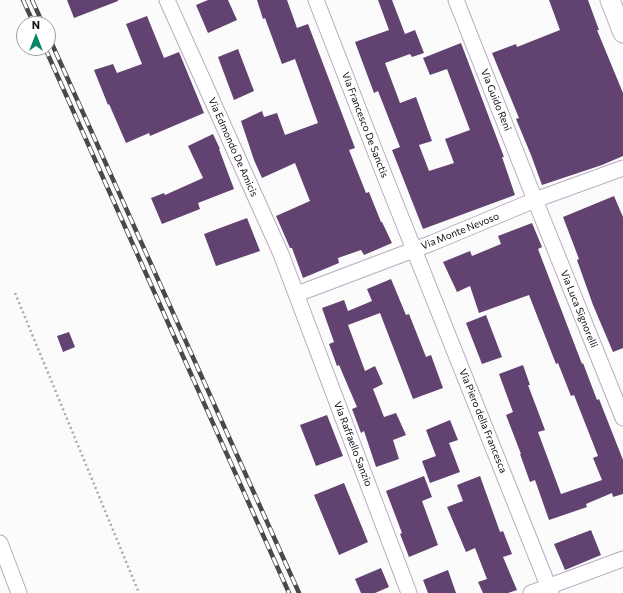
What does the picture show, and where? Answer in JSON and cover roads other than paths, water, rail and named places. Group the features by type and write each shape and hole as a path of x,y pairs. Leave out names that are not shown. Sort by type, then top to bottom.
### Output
{"street":[{"name":"Via Edmondo De Amicis","path":"167,0 281,254 297,294"},
{"name":"Via Francesco De Sanctis","path":"316,0 414,250"},
{"name":"Via Guido Reni","path":"456,0 535,200"},
{"path":"610,0 623,33"},
{"name":"Via Monte Nevoso","path":"297,294 414,250 535,200 623,168"},
{"name":"Via Luca Signorelli","path":"535,200 623,418"},
{"name":"Via Piero della Francesca","path":"414,250 550,590"},
{"name":"Via Raffaello Sanzio","path":"297,294 410,593"},
{"path":"0,543 19,593"},
{"path":"531,593 550,590 623,559"}],"railway":[{"path":"23,0 30,16"},
{"path":"32,0 39,16"},
{"path":"56,53 299,593"},
{"path":"49,56 289,593"}]}
